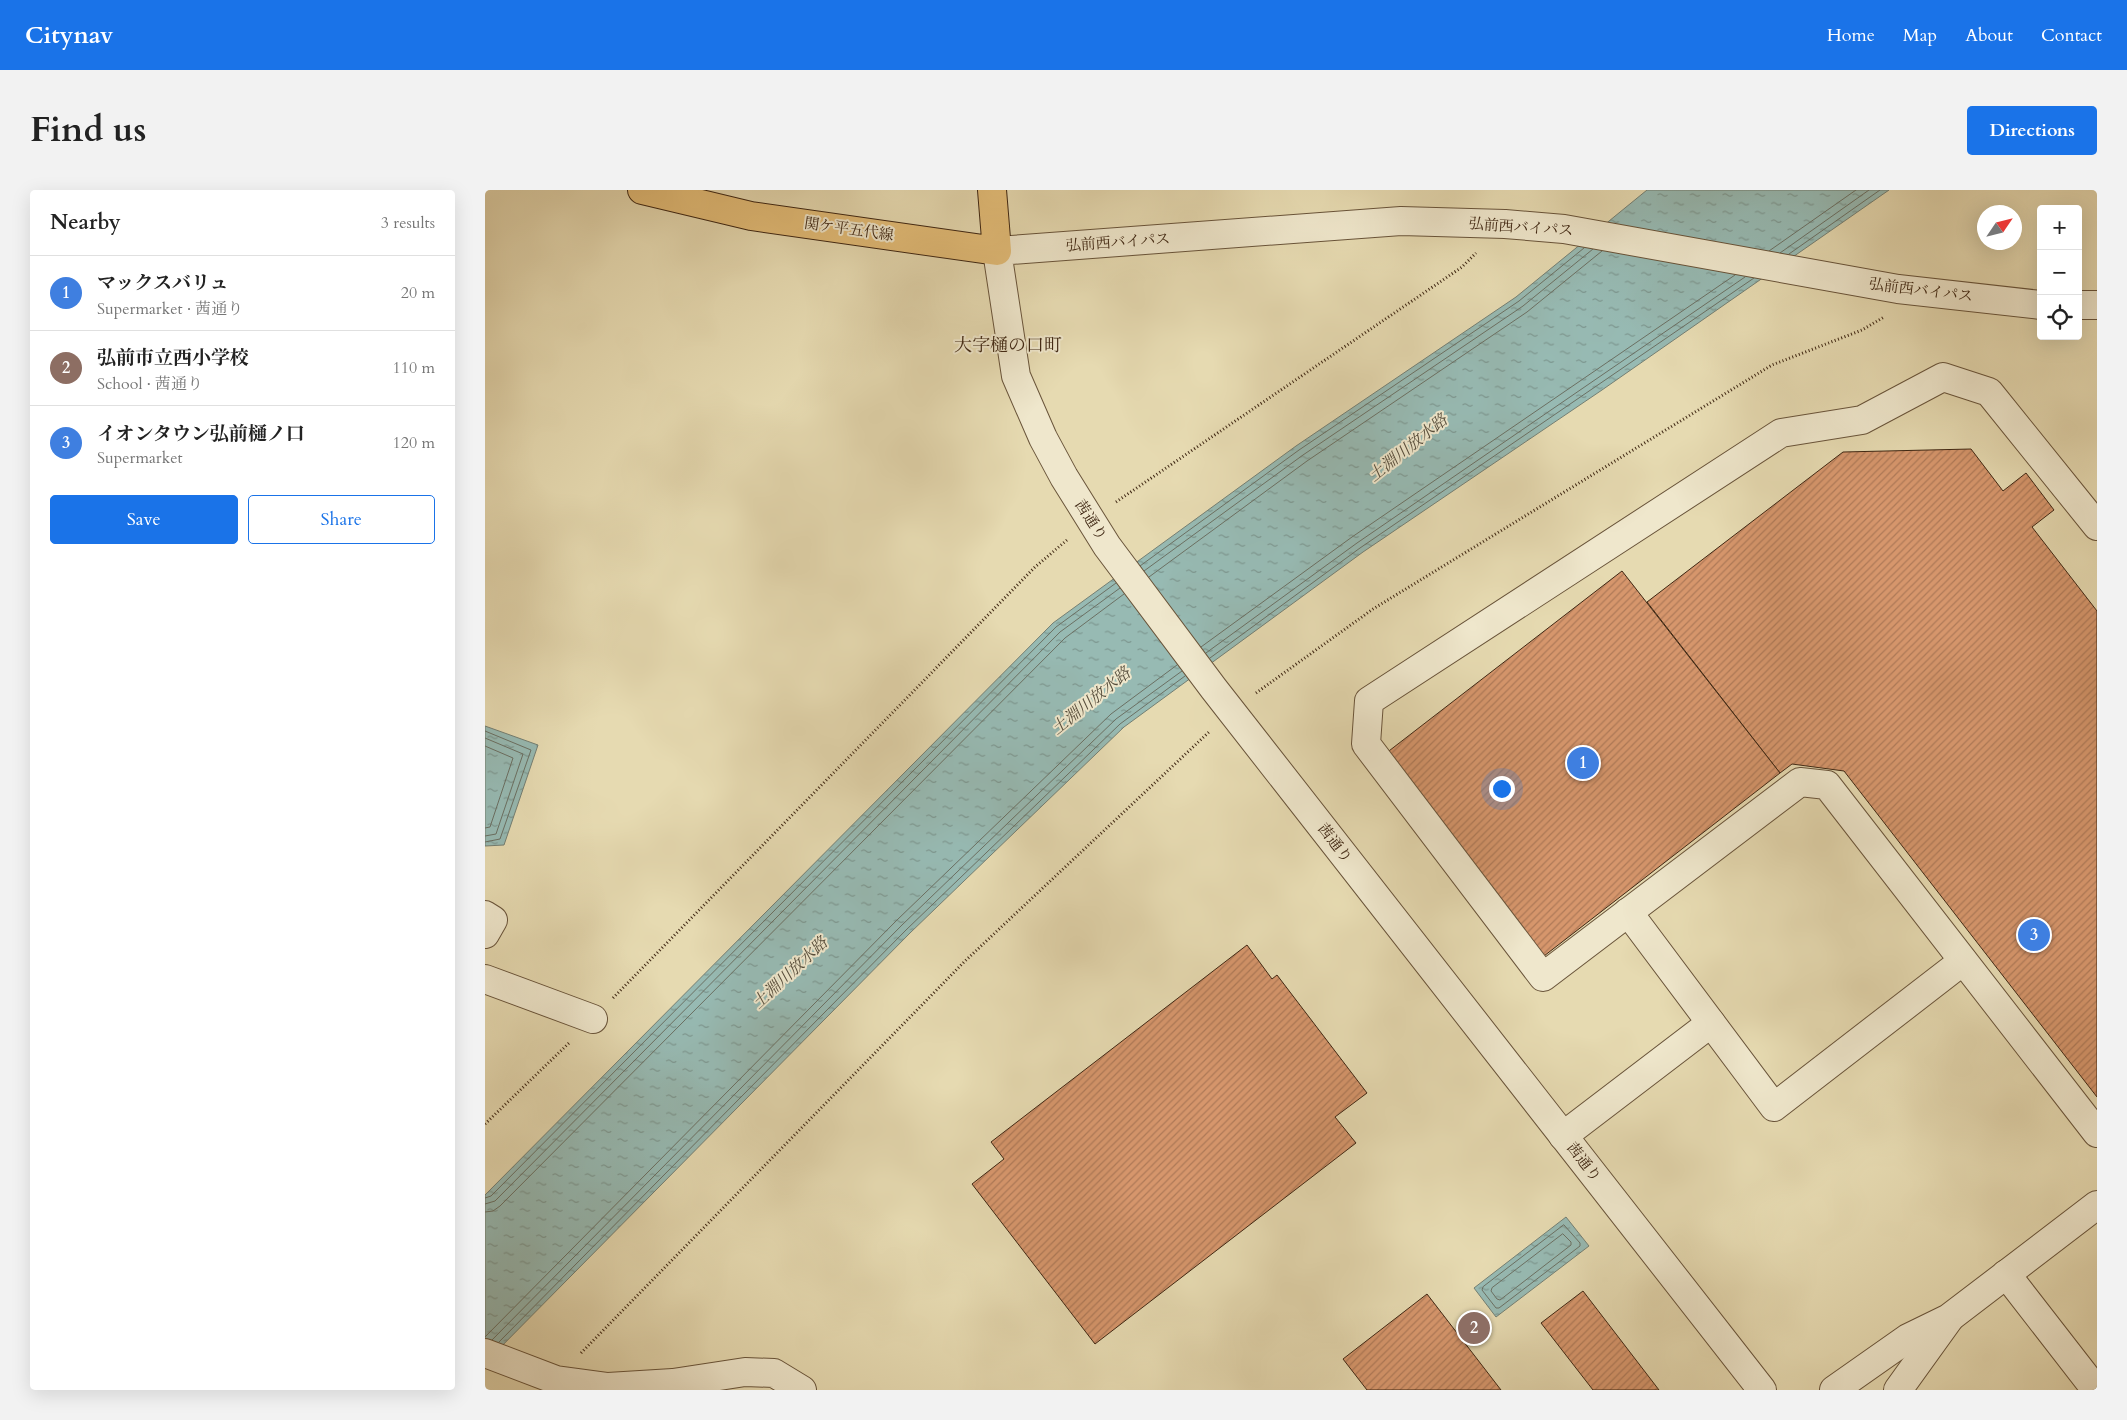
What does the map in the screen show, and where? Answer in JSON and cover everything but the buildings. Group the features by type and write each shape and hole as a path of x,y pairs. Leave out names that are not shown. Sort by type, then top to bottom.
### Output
{"main road":[{"name":"関ケ平五代線","path":"642,190 751,216 997,250"},
{"path":"992,190 997,250"}],"street":[{"name":"弘前西バイパス","path":"997,250 1401,221 1505,224 1564,229 1898,289 2037,304"},
{"name":"茜通り","path":"997,250 1016,376 1043,438 1107,546 1214,689 1761,1390"},
{"path":"2082,305 2097,305"},
{"path":"2097,526 1989,392 1943,377 1862,420 1781,433 1369,701 1366,744 1543,977 1800,782 1827,785 2097,1133"},
{"path":"1628,912 1774,1107 1963,961"},
{"path":"485,915 493,920 485,934"},
{"path":"485,979 593,1019"},
{"path":"1563,1136 1711,1023"},
{"path":"1834,1390 1908,1338 1949,1318 2097,1206"},
{"path":"2006,1274 2096,1390"},
{"path":"1898,1390 1949,1318"},
{"path":"485,1353 556,1380 608,1387 673,1383 745,1372 774,1374 802,1390"}],"path":[{"path":"485,1124 593,1019 1035,567 1090,520 1462,267 1505,224"},
{"path":"556,1380 963,962 1180,756 1232,711 1373,609 1772,365 1862,330 1887,316"}],"water":[{"name":"土淵川放水路","path":"1647,190 1889,190 1602,390 1363,552 1124,727 910,933 485,1363 485,1195 1053,623 1296,446 1516,297"},
{"path":"485,726 538,745 504,845 485,846"},
{"path":"1566,1217 1589,1246 1496,1317 1474,1288"}],"place":[{"name":"マックスバリュ","path":"1583,763"},
{"name":"イオンタウン弘前樋ノ口","path":"2034,935"},
{"name":"弘前市立西小学校","path":"1474,1328"}],"district":[{"name":"大字樋の口町","path":"1008,345"}]}
